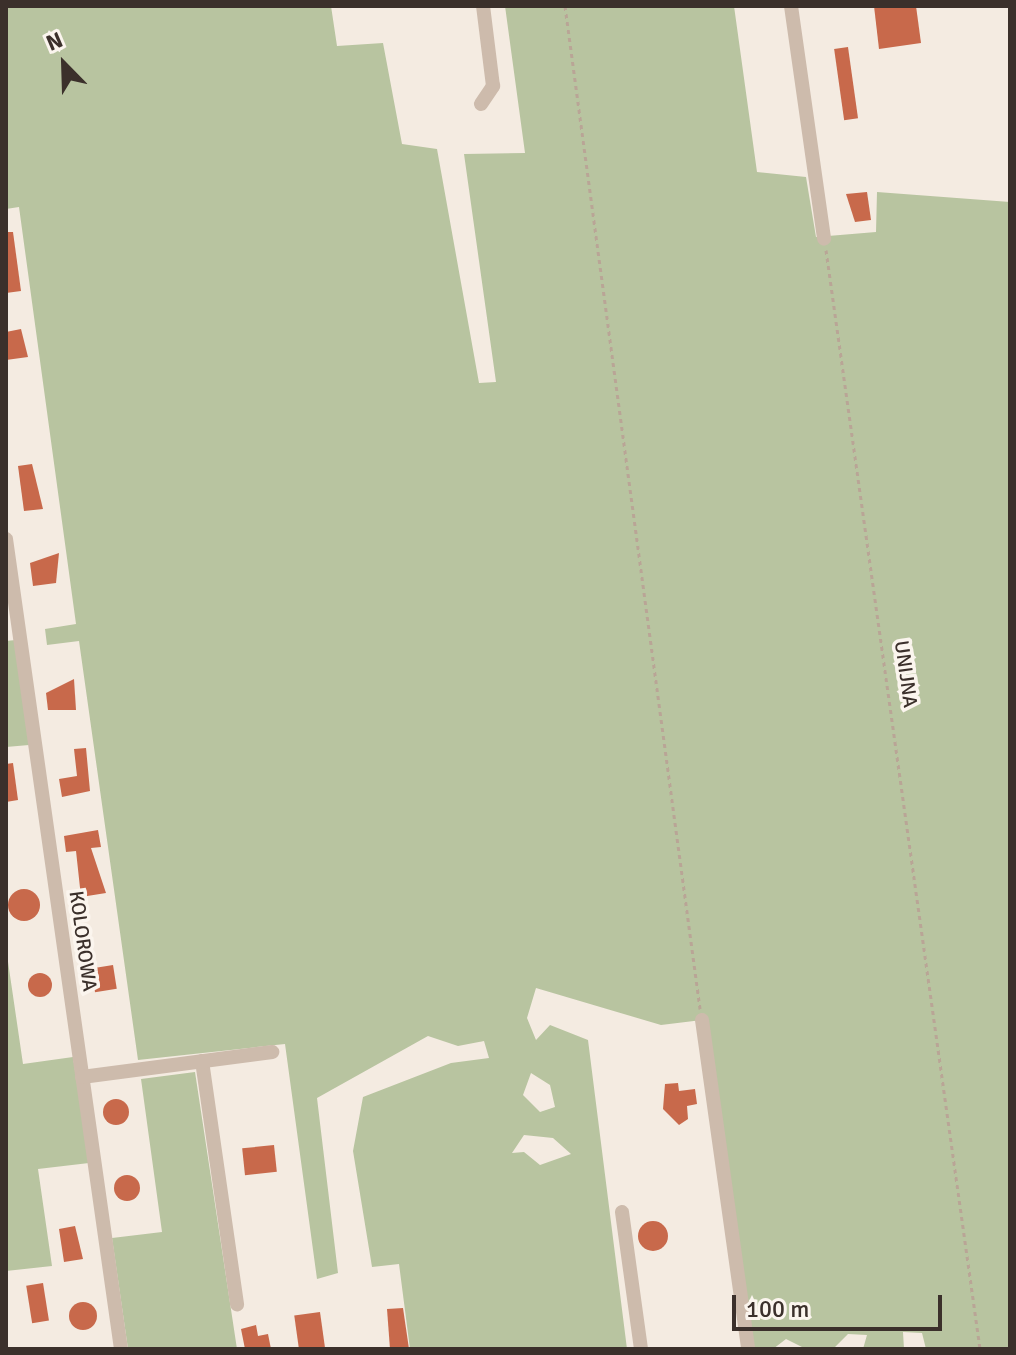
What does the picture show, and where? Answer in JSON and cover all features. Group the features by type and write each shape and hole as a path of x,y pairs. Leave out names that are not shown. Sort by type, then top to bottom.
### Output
{"street":[{"path":"481,104 493,86 483,6"},
{"path":"791,6 824,239"},
{"name":"KOLOROWA","path":"6,539 12,631 121,1349"},
{"path":"702,1020 748,1349"},
{"path":"82,1077 272,1052"},
{"path":"202,1061 237,1305"},
{"path":"622,1212 641,1349"}],"path":[{"path":"565,6 702,1020"},
{"name":"UNIJNA","path":"824,239 980,1349"}],"green space":[{"path":"6,6 331,6 337,46 383,43 402,144 437,149 479,383 496,382 464,154 525,153 505,6 734,6 757,172 806,177 816,237 876,232 877,192 1010,202 1010,1349 926,1349 922,1333 903,1332 904,1349 863,1349 867,1335 848,1334 833,1349 806,1349 786,1339 773,1349 748,1349 702,1020 661,1025 536,988 527,1018 536,1040 550,1025 588,1040 627,1349 410,1349 399,1264 372,1267 353,1151 363,1097 451,1063 489,1058 484,1041 458,1046 428,1036 317,1098 338,1273 317,1279 285,1044 138,1060 79,641 47,645 45,629 76,624 19,207 6,209","holes":["531,1073 550,1085 555,1107 540,1112 523,1095","524,1135 553,1138 571,1154 540,1165 524,1152 512,1153"]},
{"path":"16,640 29,745 6,747 6,641"},
{"path":"6,948 23,1064 73,1057 89,1163 38,1169 52,1266 6,1271"},
{"path":"195,1072 237,1349 128,1349 112,1238 162,1232 141,1079"}],"building":[{"path":"874,6 916,6 921,43 879,49"},
{"path":"848,47 858,118 844,120 834,49"},
{"path":"867,192 871,220 855,222 846,194"},
{"path":"6,232 13,232 21,291 6,293"},
{"path":"21,329 28,357 6,360 6,332"},
{"path":"32,464 43,509 24,511 18,466"},
{"path":"59,553 56,583 33,586 30,563"},
{"path":"74,679 76,710 48,710 46,693"},
{"path":"86,748 90,791 62,797 59,779 77,776 74,749"},
{"path":"13,763 18,800 6,802 6,764"},
{"path":"98,830 101,847 91,848 106,893 81,897 76,851 66,852 64,836"},
{"path":"24,889 35,894 40,905 35,916 24,921 13,916 8,905 13,894"},
{"path":"113,965 117,989 95,992 91,968"},
{"path":"40,973 49,976 52,985 49,994 40,997 31,994 28,985 31,976"},
{"path":"678,1083 679,1091 695,1089 697,1104 687,1106 688,1119 679,1125 663,1109 665,1084"},
{"path":"116,1099 125,1103 129,1112 125,1121 116,1125 107,1121 103,1112 107,1103"},
{"path":"274,1145 277,1172 245,1175 242,1148"},
{"path":"127,1175 136,1179 140,1188 136,1197 127,1201 118,1197 114,1188 118,1179"},
{"path":"653,1221 659,1222 667,1230 667,1242 659,1250 653,1251 647,1250 639,1242 638,1236 639,1230 647,1222"},
{"path":"75,1226 83,1259 64,1262 59,1229"},
{"path":"43,1283 49,1321 32,1323 26,1286"},
{"path":"83,1302 93,1306 97,1316 93,1326 83,1330 73,1326 69,1316 73,1306"},
{"path":"403,1308 409,1349 390,1349 387,1309"},
{"path":"320,1312 325,1349 299,1349 294,1316"},
{"path":"256,1325 258,1336 268,1334 271,1349 245,1349 241,1329"}]}
